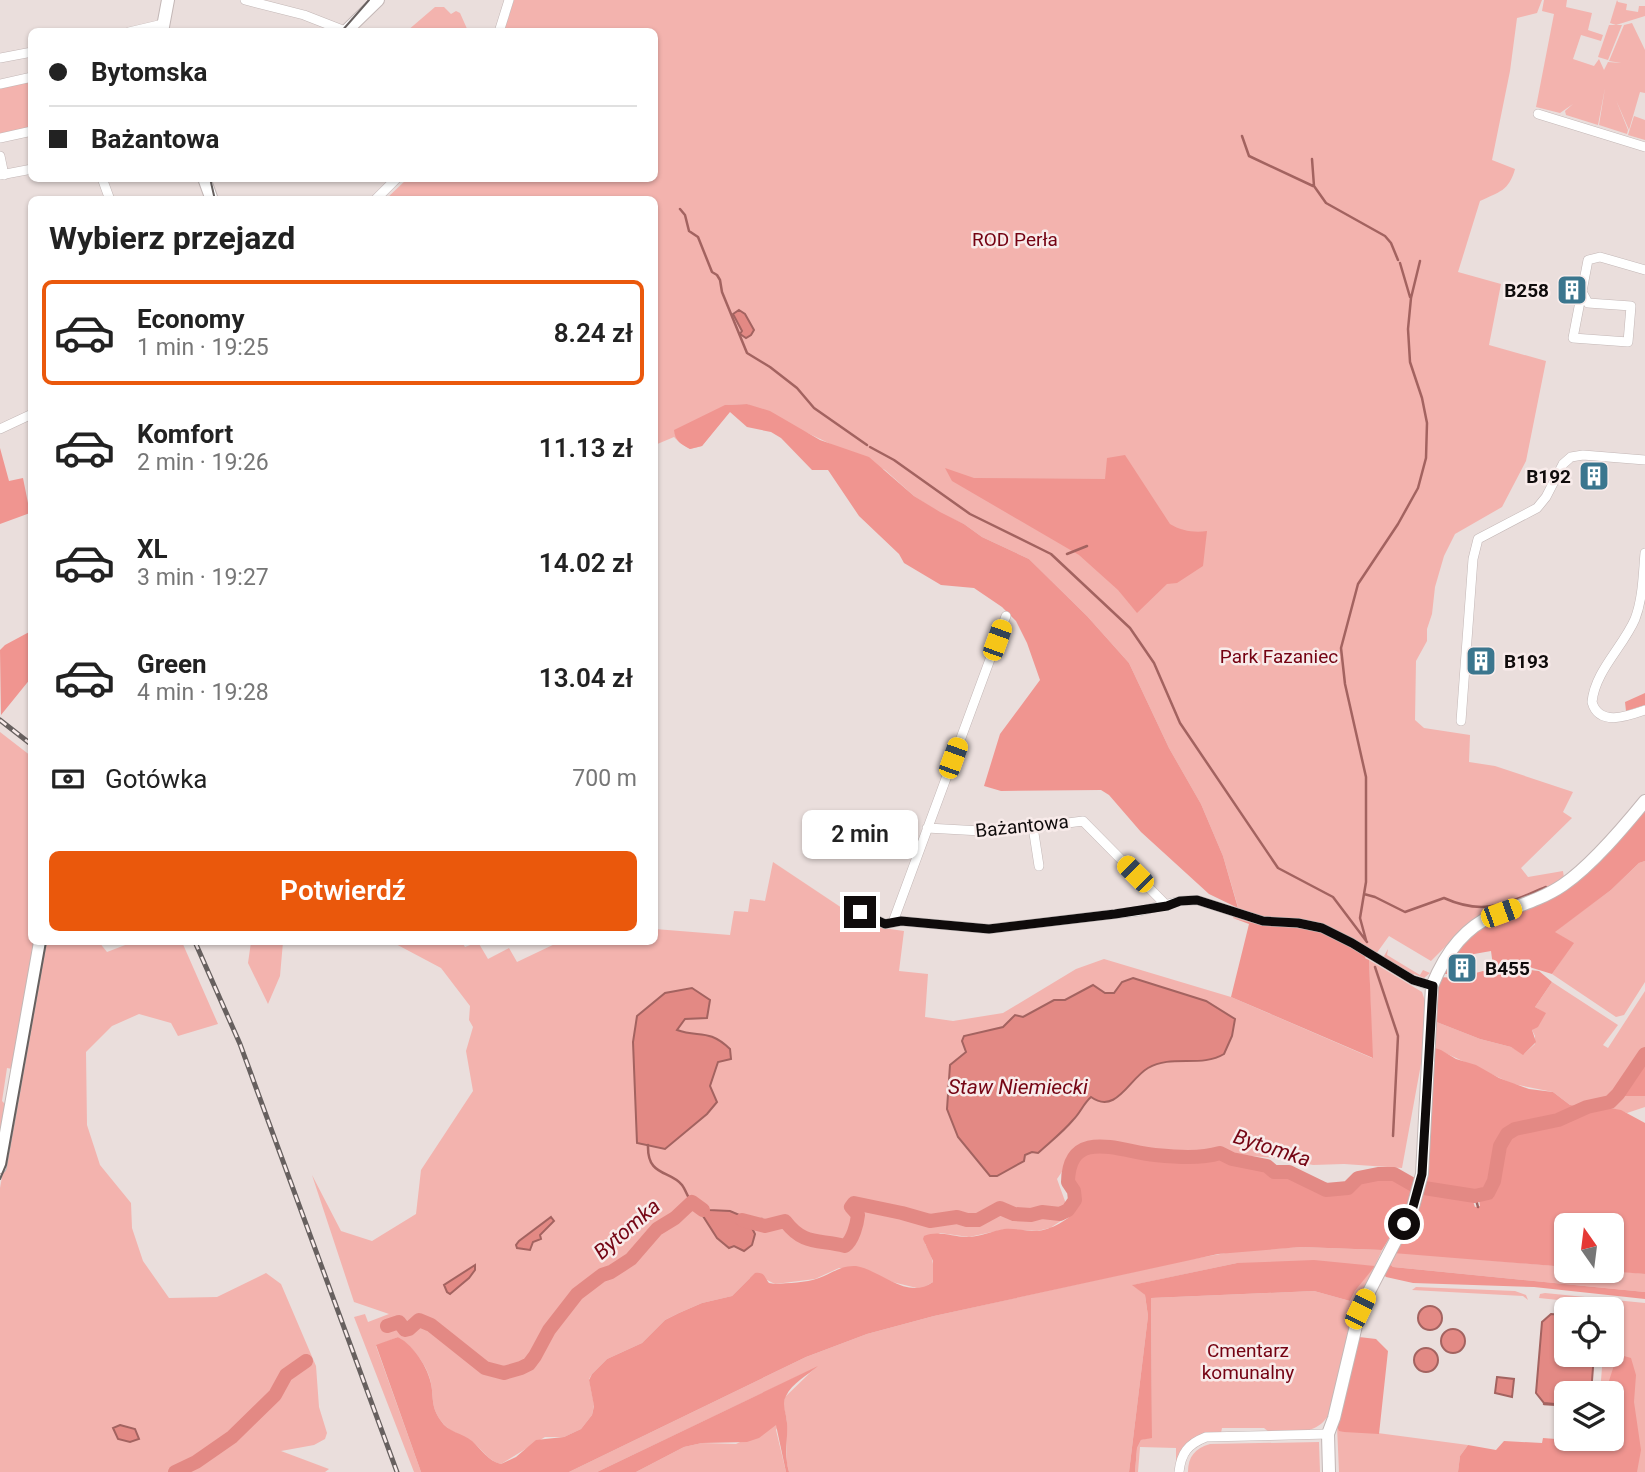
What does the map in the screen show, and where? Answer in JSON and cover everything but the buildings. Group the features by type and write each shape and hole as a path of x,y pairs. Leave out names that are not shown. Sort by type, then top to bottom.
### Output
{"street":[{"path":"162,28 168,0"},
{"path":"245,0 304,15 337,28"},
{"path":"348,28 378,0"},
{"path":"500,28 509,0"},
{"path":"0,58 28,53"},
{"path":"0,84 28,78"},
{"path":"1538,114 1645,147"},
{"path":"0,138 28,132"},
{"path":"0,156 2,175 28,170"},
{"path":"379,196 393,182"},
{"path":"1582,292 1588,303 1631,306 1628,342 1573,338 1588,260 1600,257 1645,270"},
{"path":"0,429 28,416"},
{"path":"1461,721 1474,548 1478,539 1537,508 1546,497 1563,464 1571,457 1583,455 1645,460"},
{"path":"1645,553 1637,611 1629,630 1596,683 1592,702 1594,708 1607,717 1628,716 1645,710"},
{"path":"893,922 1006,616"},
{"path":"1329,1472 1322,1434 1334,1418 1360,1309 1413,1207 1422,1174 1430,1013 1433,986 1441,964 1451,948 1487,919 1545,896 1567,882 1622,830 1645,801"},
{"name":"Bażantowa","path":"927,828 999,832 1083,821 1167,906"},
{"path":"1033,827 1039,866"},
{"path":"860,912 885,924 893,922 1001,928 1197,900 1263,921 1312,925 1352,943 1413,980 1433,986"},
{"path":"0,1167 39,945"},
{"path":"1180,1472 1181,1459 1188,1446 1206,1437 1322,1434"}],"green space":[{"path":"514,0 1542,0 1537,13 1517,18 1510,71 1492,160 1515,169 1513,176 1498,193 1480,201 1458,272 1501,284 1489,345 1546,361 1526,461 1502,507 1455,534 1444,556 1435,587 1427,641 1416,661 1415,720 1424,728 1470,735 1469,762 1495,766 1573,792 1563,812 1572,818 1521,868 1528,877 1563,871 1564,878 1460,932 1431,961 1389,936 1376,954 1233,918 1238,907 1223,856 1201,804 1169,748 1129,663 1087,616 1029,559 940,513 914,496 885,470 747,404 726,405 730,411 702,446 690,449 674,437 658,444 658,196 389,196 404,182 658,182 658,28 505,28"},
{"path":"1544,0 1567,0 1566,7 1592,13 1588,30 1603,35 1601,41 1581,35 1573,59 1594,66 1599,59 1604,70 1608,62 1621,63 1609,61 1624,25 1632,23 1645,50 1645,93 1640,92 1629,130 1616,100 1628,130 1627,134 1599,125 1605,88 1598,125 1566,115 1565,111 1573,104 1560,113 1536,107 1554,14 1542,11"},
{"path":"1617,0 1627,4 1626,10 1638,12 1639,6 1645,6 1645,16 1616,25 1610,23"},
{"path":"435,7 444,7 451,14 456,11 460,13 467,28 410,28"},
{"path":"1609,25 1622,25 1608,60 1598,57"},
{"path":"28,82 28,129 0,135 0,87"},
{"path":"1634,116 1645,120 1645,140 1628,135"},
{"path":"0,732 28,754 28,945 34,945 12,1069 7,1068 2,1101 6,1105 0,1137"},
{"path":"1645,861 1645,982 1624,1015 1616,1017 1552,974 1573,943 1554,932 1611,890 1639,863"},
{"path":"773,862 854,916 876,927 904,931 899,971 928,974 925,1017 953,1021 1003,1013 1076,969 1104,959 1231,997 1372,1058 1369,960 1422,992 1427,1001 1423,1053 1402,1168 1313,1165 1285,1159 1205,1152 1170,1152 1116,1143 1080,1145 1057,1179 1070,1215 1050,1228 1037,1231 1006,1229 969,1237 940,1233 925,1244 932,1258 934,1277 933,1282 921,1289 884,1280 867,1270 839,1268 815,1279 775,1284 750,1278 732,1296 702,1303 665,1320 642,1343 607,1359 589,1379 594,1405 592,1415 581,1429 564,1437 545,1437 501,1464 490,1459 472,1442 441,1421 435,1410 431,1382 425,1367 416,1353 398,1337 376,1346 421,1472 414,1472 354,1317 365,1314 368,1322 389,1314 354,1302 312,1175 341,1231 372,1241 416,1214 421,1170 473,1091 466,1051 473,1027 469,1020 470,1006 441,968 398,945 480,945 488,959 509,948 517,962 553,945 658,945 658,929 730,935 734,911 748,912 750,899 765,901","holes":["1133,978 1206,1001 1235,1019 1232,1037 1224,1054 1206,1060 1157,1064 1141,1073 1115,1099 1100,1101 1091,1096 1074,1120 1038,1153 1027,1154 997,1176 964,1144 950,1082 950,1065 966,1051 962,1041 966,1037 997,1029 1006,1025 1015,1015 1023,1017 1054,1000 1065,1000 1093,985 1105,993 1114,993 1122,982"]},
{"path":"43,945 101,945 107,952 125,945 183,945 218,1024 178,1036 171,1023 139,1014 112,1026 86,1052 87,1125 100,1165 131,1203 132,1228 143,1261 169,1298 217,1297 266,1273 281,1284 316,1366 319,1407 327,1433 325,1439 314,1445 281,1451 329,1469 325,1472 0,1472 0,1188"},
{"path":"251,945 283,945 280,976 268,1004 248,963"},
{"path":"1388,949 1387,955 1420,975 1423,970 1430,973 1424,978 1414,974 1412,976 1386,959 1384,956"},
{"path":"1552,982 1618,1025 1603,1045 1608,1048 1645,991 1645,1052 1615,1092 1603,1100 1579,1106 1570,1105 1553,1092 1513,1084 1432,1047 1434,1021 1524,1054 1535,1044 1532,1030 1545,1013 1535,1007"},
{"path":"1622,1094 1645,1096 1645,1107 1627,1113 1605,1106 1622,1099"},
{"name":"Cmentarz komunalny","path":"1301,1247 1382,1250 1350,1323 1329,1414 1311,1430 1269,1432 1264,1428 1222,1428 1221,1433 1198,1437 1187,1443 1176,1464 1176,1448 1140,1447 1138,1472 1135,1472 1137,1448 1141,1440 1152,1437 1151,1298 1314,1291 1350,1301 1374,1266 1237,1263 1133,1285 1145,1295 1148,1316 1129,1472 789,1472 787,1420 783,1405 785,1397 815,1368 597,1472 569,1472 806,1357 867,1334 934,1316 1187,1260 1237,1251"},
{"path":"1393,1253 1554,1266 1554,1283 1393,1267 1390,1264"},
{"path":"1624,1272 1645,1274 1645,1292 1554,1283 1624,1283"},
{"path":"1416,1287 1515,1291 1526,1295 1528,1300 1523,1296 1412,1290"},
{"path":"1540,1294 1585,1297 1554,1297 1554,1300 1539,1298"},
{"path":"1624,1301 1645,1303 1645,1472 1598,1472 1597,1451 1624,1451 1624,1381 1601,1381 1602,1367 1624,1367"},
{"path":"780,1422 776,1430 786,1472 636,1472 684,1447 702,1443 736,1444"},
{"path":"1337,1426 1344,1432 1370,1432 1468,1445 1460,1456 1458,1472 1339,1472"},
{"path":"1319,1442 1320,1472 1188,1472 1193,1454 1210,1444"}],"shaded area":[{"path":"747,404 770,411 820,440 869,457 914,496 982,537 1029,559 1087,616 1129,663 1169,748 1201,804 1223,856 1238,908 1209,894 1141,832 1109,795 1101,790 1001,791 984,786 1000,734 1040,680 1016,621 1002,607 974,588 941,585 904,563 899,554 859,516 828,470 812,470 781,438 771,432 747,427 730,412 702,446 690,449 677,440 674,430 725,405"},
{"path":"0,448 9,481 23,478 28,514 0,524"},
{"path":"1125,455 1170,524 1188,531 1207,531 1203,566 1177,583 1167,584 1137,613 1118,590 1079,555 952,481 945,468 974,478 1105,479 1107,458"},
{"path":"28,633 28,682 1,715 0,650"},
{"path":"1645,693 1645,705 1626,711 1625,702"},
{"path":"1645,803 1645,861 1639,863 1611,890 1555,932 1574,943 1552,974 1526,966 1496,971 1484,967 1493,966 1491,951 1474,954 1472,969 1467,971 1466,964 1458,964 1458,974 1439,974 1442,965 1482,923 1545,898"},
{"path":"1233,918 1261,925 1318,930 1367,955 1365,958 1369,960 1373,1058 1231,997 1249,924"},
{"path":"1521,969 1539,971 1552,982 1535,1007 1546,1013 1538,1027 1532,1030 1536,1042 1523,1055 1511,1047 1480,1039 1434,1021 1439,977 1457,978 1483,971 1500,974"},
{"path":"1432,1047 1476,1065 1499,1078 1529,1089 1553,1092 1570,1105 1579,1106 1555,1117 1516,1125 1504,1133 1496,1147 1490,1179 1481,1192 1423,1185"},
{"path":"1645,1056 1645,1096 1625,1096 1623,1087"},
{"path":"1600,1106 1621,1110 1645,1123 1645,1274 1624,1272 1624,1213 1554,1213 1554,1266 1393,1253 1420,1191 1469,1199 1475,1207 1480,1206 1479,1199 1485,1198 1495,1189 1503,1145 1513,1133 1554,1124 1573,1114"},
{"path":"1096,1148 1157,1159 1204,1159 1221,1155 1229,1161 1292,1176 1323,1192 1341,1192 1353,1188 1361,1180 1385,1176 1401,1179 1414,1188 1410,1205 1382,1250 1301,1247 1218,1254 934,1316 867,1334 806,1357 569,1472 421,1472 376,1345 398,1337 404,1341 421,1360 429,1375 434,1406 441,1421 447,1428 472,1441 485,1455 501,1464 516,1457 536,1440 564,1437 581,1429 592,1415 594,1406 589,1380 592,1374 607,1359 642,1343 665,1320 702,1303 732,1296 755,1273 763,1274 769,1283 791,1283 814,1280 841,1268 856,1266 894,1283 914,1288 923,1287 933,1282 933,1261 924,1236 940,1234 972,1237 1008,1229 1037,1231 1060,1224 1074,1212 1079,1203 1079,1194 1071,1183 1080,1155"},
{"path":"1314,1260 1375,1266 1350,1301 1314,1291 1151,1298 1152,1438 1141,1440 1137,1448 1135,1472 1129,1472 1148,1316 1145,1295 1132,1285 1237,1263"},
{"path":"1390,1264 1393,1267 1645,1292 1645,1299 1534,1287 1413,1283 1384,1275"},
{"path":"1359,1337 1376,1339 1388,1351 1379,1434 1344,1432 1339,1431 1337,1426"},
{"path":"1624,1356 1631,1358 1636,1375 1634,1402 1641,1450 1637,1472 1458,1472 1460,1456 1468,1445 1496,1450 1504,1441 1542,1443 1543,1438 1554,1439 1554,1451 1624,1451 1624,1381 1609,1381 1613,1367 1624,1367"},
{"path":"818,1366 792,1387 785,1399 789,1472 786,1472 776,1425 759,1438 747,1442 702,1443 684,1447 636,1472 597,1472"}],"water":[{"path":"739,310 745,314 754,330 746,338 740,334 742,331 733,314"},
{"name":"Staw Niemiecki","path":"1133,978 1206,1001 1235,1019 1232,1036 1224,1054 1206,1060 1157,1064 1141,1073 1115,1099 1108,1102 1091,1097 1069,1124 1038,1153 1025,1155 1024,1161 997,1176 990,1176 958,1137 947,1109 950,1065 966,1052 962,1041 964,1036 1003,1027 1015,1015 1023,1017 1054,1000 1065,1000 1093,985 1105,993 1114,993 1122,982"},
{"path":"692,988 710,1000 707,1018 685,1019 677,1030 716,1038 730,1049 731,1059 718,1062 710,1086 717,1102 707,1114 665,1149 637,1143 633,1042 637,1016 665,993"},
{"path":"691,1199 709,1210 730,1211 751,1220 761,1219 758,1228 752,1228 755,1234 752,1245 744,1251 734,1246 729,1248 717,1238 701,1213 689,1204"},
{"path":"551,1217 554,1221 540,1235 541,1239 533,1242 530,1250 517,1248 519,1241"},
{"path":"475,1265 469,1278 450,1294 447,1292 444,1285"},
{"path":"1430,1306 1441,1313 1442,1318 1435,1329 1430,1330 1419,1323 1418,1318 1425,1307"},
{"path":"1554,1314 1554,1367 1593,1367 1592,1381 1554,1381 1554,1404 1544,1403 1536,1393 1542,1322"},
{"path":"1453,1329 1464,1336 1465,1341 1458,1352 1453,1353 1442,1346 1441,1341 1448,1330"},
{"path":"1426,1348 1437,1355 1438,1360 1431,1371 1426,1372 1415,1365 1414,1360 1421,1349"},
{"path":"1497,1377 1514,1379 1512,1397 1495,1393"},
{"path":"120,1425 135,1429 139,1439 130,1442 118,1439 113,1428"}],"waterway":[{"path":"1242,136 1249,156 1313,186"},
{"path":"1312,159 1314,186 1326,203 1385,236 1398,260"},
{"path":"680,209 685,215 689,231 698,237 712,272 720,280 722,292 747,353 770,367 797,388 814,408 867,445"},
{"path":"1366,940 1360,918 1366,882 1366,777 1345,684 1341,648 1358,584 1398,524 1418,488 1426,458 1427,423 1410,362 1408,329 1411,298 1420,261"},
{"path":"1400,263 1410,297"},
{"path":"870,447 894,460 970,514 1051,554 1130,628 1154,663 1180,723 1278,868 1333,897 1367,942"},
{"path":"1067,554 1087,546"},
{"path":"1364,894 1405,912 1444,898 1459,904 1485,907 1508,902 1546,887"},
{"path":"1375,967 1398,1036 1393,1136"},
{"name":"Bytomka","path":"1424,1188 1475,1196 1488,1193 1494,1181 1500,1146 1507,1134 1515,1129 1558,1120 1587,1107 1610,1102 1645,1054"},
{"path":"648,1145 651,1163 677,1180 690,1200"},
{"name":"Bytomka","path":"742,1220 765,1226 785,1221 805,1238 845,1246 857,1223 858,1215 851,1207 854,1203 930,1221 957,1217 978,1220 1000,1208 1014,1214 1060,1214 1068,1210 1075,1200 1074,1191 1068,1182 1071,1165 1077,1154 1087,1148 1100,1146 1171,1156 1196,1157 1220,1153 1232,1159 1267,1166 1274,1172 1289,1172 1326,1190 1348,1188 1358,1178 1378,1174 1394,1174 1415,1186"},
{"path":"1475,1196 1478,1207"},
{"name":"Bytomka","path":"387,1326 399,1322 405,1330 419,1320 431,1325 485,1368 504,1373 521,1368 529,1364 549,1330 577,1294 602,1275 631,1259 657,1229 675,1218 692,1202 703,1210"},
{"name":"Bytomka","path":"175,1472 196,1462 232,1437 275,1395 286,1375 306,1361"},
{"path":"1544,1404 1554,1405"}],"tram line":[{"path":"344,28 369,0"},
{"path":"211,182 214,196"},
{"path":"0,1179 6,1165 45,945"}],"railway":[{"path":"0,720 28,742"},
{"path":"196,945 240,1044 397,1472"}],"place":[{"name":"B258","path":"1572,290"},
{"name":"B192","path":"1594,476"},
{"name":"B193","path":"1481,661"},
{"name":"B455","path":"1462,968"}],"route":[{"path":"860,912 885,924 901,921 989,929 1140,911 1167,906 1173,902 1197,900 1263,921 1298,923 1322,928 1413,980 1433,986 1422,1174 1413,1207 1404,1224"}],"park label":[{"name":"ROD Perła","path":"1015,239"},
{"name":"Park Fazaniec","path":"1279,656"}]}
